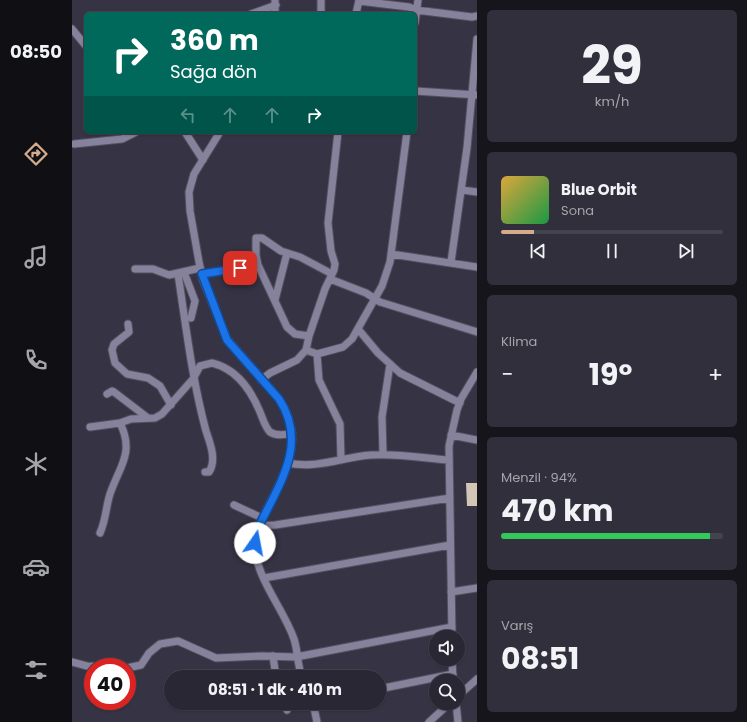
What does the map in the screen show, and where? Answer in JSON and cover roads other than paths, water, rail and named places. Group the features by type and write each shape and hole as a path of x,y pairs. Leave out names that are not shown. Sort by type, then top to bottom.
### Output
{"street":[{"path":"321,0 321,12"},
{"path":"356,12 359,0 409,7 416,10 472,17 477,16"},
{"path":"416,10 418,0"},
{"path":"256,12 276,3"},
{"path":"72,29 84,44"},
{"path":"451,262 474,95 477,39"},
{"path":"417,91 474,95"},
{"path":"74,144 122,139 132,134"},
{"path":"187,134 203,160"},
{"path":"219,134 191,183 189,200 201,271 227,340 279,399 286,410 292,433 288,463 256,532 256,551 258,565 289,626 294,640 296,657 300,670"},
{"path":"261,380 270,373 296,360 306,350 309,336 335,264 331,251 328,223 338,134"},
{"path":"306,350 317,354 343,347 352,339 375,299 387,274 407,134"},
{"path":"462,190 477,192"},
{"path":"309,336 297,335 290,331 258,265 255,243 257,237 262,238 287,253 300,257 331,276 380,302 446,321 477,332"},
{"path":"275,300 287,253"},
{"path":"391,254 477,267"},
{"path":"135,269 153,270 169,275 258,265"},
{"path":"181,273 195,301 191,318"},
{"path":"181,273 193,379 212,452 212,467 209,472 205,472"},
{"path":"128,324 129,332 114,344 112,350 115,363 127,374 148,378 160,386 171,405"},
{"path":"358,329 390,364 409,378 460,403"},
{"path":"317,354 319,380 340,424 341,460"},
{"path":"90,427 120,423 131,419 155,418 162,414 171,405 193,379 200,366 212,362 226,368 247,386 265,426 270,432 284,435 292,433"},
{"path":"383,454 382,418 390,364"},
{"path":"136,666 141,665 149,653 160,644 178,641 216,658 273,656 296,657 452,627 449,460 451,435 460,403 477,372"},
{"path":"107,394 112,391 114,392 148,418"},
{"path":"100,533 105,520 110,494 126,458 124,433 120,423"},
{"path":"451,435 477,440"},
{"path":"288,463 314,465 355,457 383,454 449,460"},
{"path":"258,526 275,525 450,498"},
{"path":"234,506 262,518"},
{"path":"264,578 450,545"},
{"path":"451,592 477,588 477,593"},
{"path":"273,656 275,670"},
{"path":"72,662 84,665"},
{"path":"465,690 477,679"},
{"path":"386,687 429,681"},
{"path":"314,710 317,722"},
{"path":"429,722 442,710"},
{"path":"457,710 458,722"}]}
